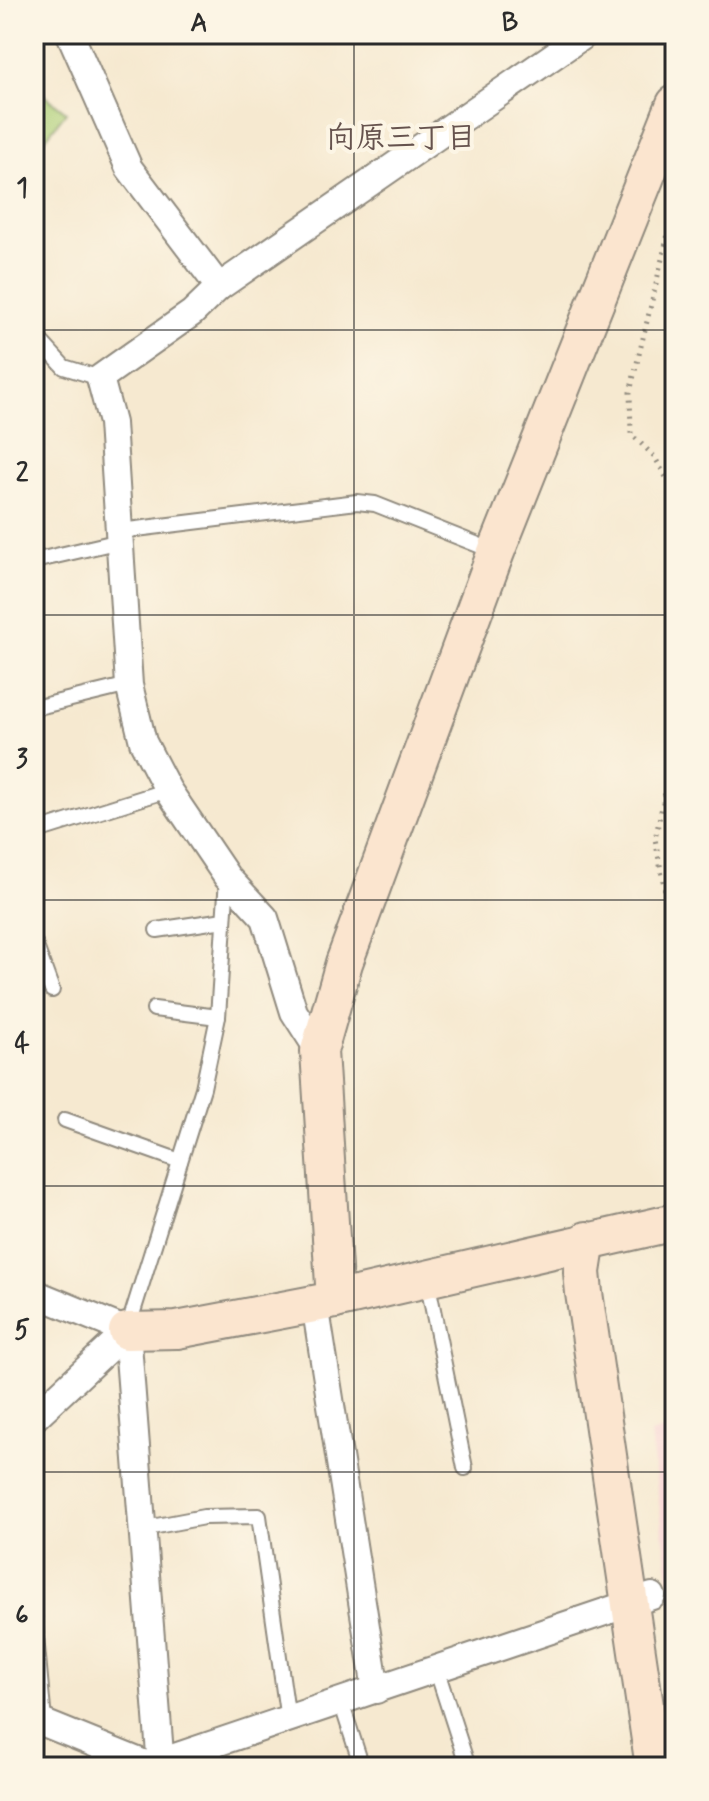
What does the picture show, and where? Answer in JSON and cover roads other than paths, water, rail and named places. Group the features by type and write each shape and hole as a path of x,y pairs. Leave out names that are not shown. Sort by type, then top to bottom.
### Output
{"street":[{"path":"70,34 129,168 219,287"},
{"path":"319,1051 294,1012 265,918 227,877 168,790 143,742 129,685 112,423 100,378 192,313 219,287 585,34"},
{"path":"376,1690 325,1302 319,1051 344,963 496,552 675,104"},
{"path":"34,1293 127,1331 177,1330 325,1302 675,1222"},
{"path":"587,1240 605,1267 640,1599 654,1767"},
{"path":"34,1418 127,1331"},
{"path":"127,1331 141,1529 152,1765"},
{"path":"39,1720 152,1765 640,1599"},
{"path":"640,1599 675,1746"}],"lane":[{"path":"34,334 64,367 100,378"},
{"path":"34,561 120,536 357,502 375,504 496,552"},
{"path":"34,708 129,685"},
{"path":"34,832 168,790"},
{"path":"127,1331 203,1088 218,1017 227,877"},
{"path":"157,930 224,920"},
{"path":"34,941 52,990"},
{"path":"154,1009 218,1017"},
{"path":"65,1120 180,1161"},
{"path":"427,1279 465,1468"},
{"path":"141,1529 204,1517 259,1516 288,1720"},
{"path":"34,1615 39,1720"},
{"path":"436,1668 468,1767"},
{"path":"341,1702 362,1767"}],"district":[{"name":"向原三丁目","path":"401,138"}]}
